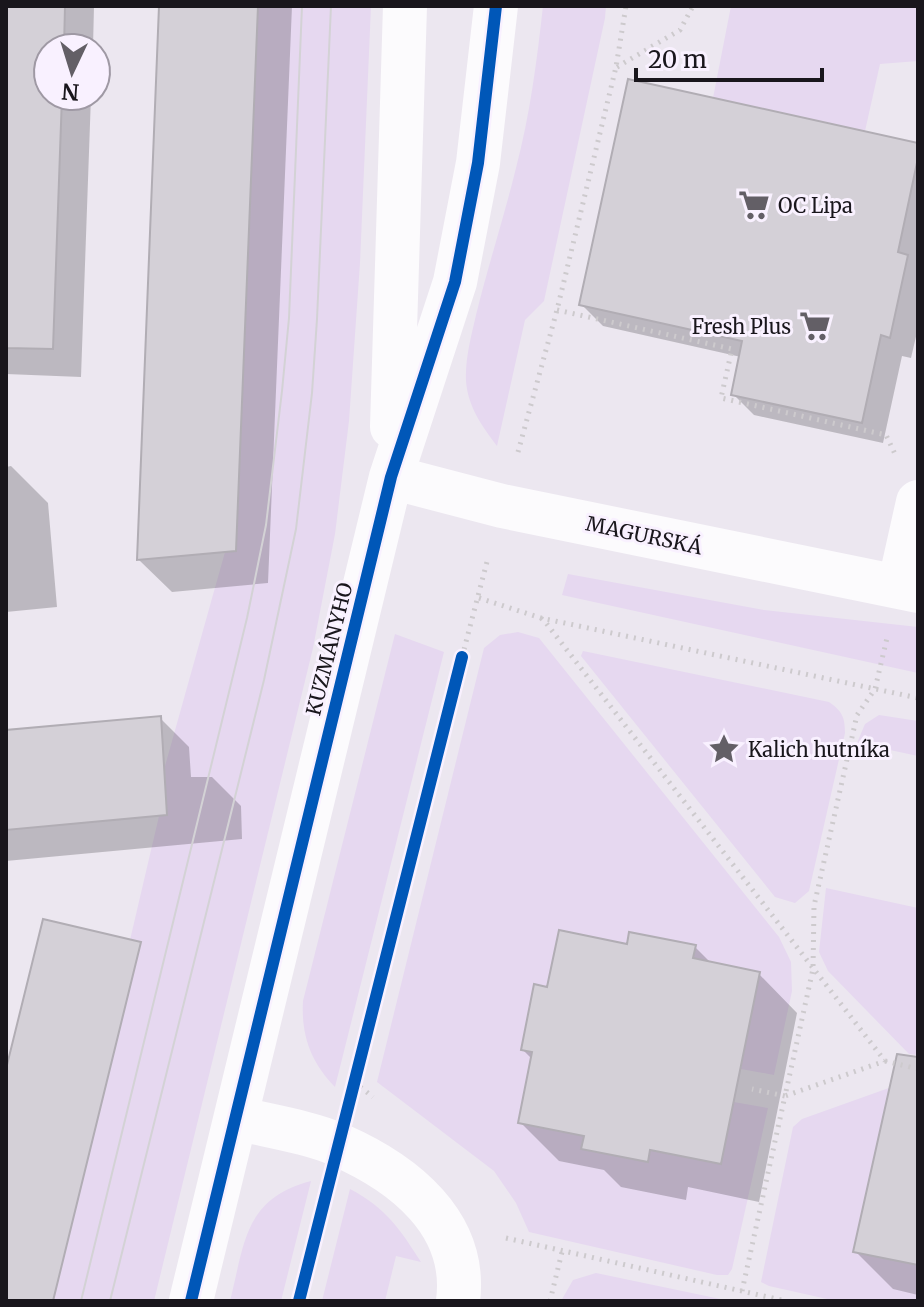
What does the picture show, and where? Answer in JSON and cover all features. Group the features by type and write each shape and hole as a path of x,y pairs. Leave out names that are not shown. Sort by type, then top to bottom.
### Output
{"street":[{"name":"KUZMÁNYHO","path":"391,477 405,6"},
{"name":"KUZMÁNYHO","path":"191,1301 391,477 455,282 480,149 496,6"},
{"name":"MAGURSKÁ","path":"391,477 502,506 908,589 918,502"},
{"path":"236,1118 338,1145 397,1178 428,1205 445,1227 456,1255 458,1301"}],"path":[{"path":"458,672 557,310 616,67 626,6"},
{"path":"616,67 680,30 693,6"},
{"path":"557,310 732,349 721,398 886,435 899,461"},
{"path":"621,323 622,315"},
{"path":"478,598 541,618 918,698"},
{"path":"541,618 885,1061"},
{"path":"742,1291 813,969 817,892 857,715 875,689"},
{"path":"752,1089 785,1096 885,1061 918,1069"},
{"path":"338,1145 355,1078 384,1105"},
{"path":"500,1236 786,1301"},
{"path":"550,1301 563,1251"}],"shaded area":[{"path":"258,6 371,6 360,263 349,421 335,534 313,648 154,1301 53,1301 159,816 167,815 165,766 225,552 236,550"},
{"path":"543,6 606,6 544,301 525,320 497,446 473,408 466,381 466,364 525,128"},
{"path":"731,6 918,6 918,61 880,64 865,131 713,98"},
{"path":"568,574 764,610 918,627 918,673 562,595"},
{"path":"518,632 539,638 779,937 791,962 792,991 774,1075 741,1069 759,972 693,958 695,946 629,932 627,944 547,987 534,984 521,1050 532,1052 518,1123 584,1136 581,1149 648,1162 650,1150 720,1164 734,1102 768,1108 732,1269 728,1275 529,1232 516,1203 494,1171 377,1082 484,648 500,635"},
{"path":"395,634 444,652 335,1087 309,1048 303,1001"},
{"path":"583,651 829,702 837,708 842,715 845,733 809,891 795,903 775,897 581,656"},
{"path":"879,715 918,721 918,756 857,743 865,724"},
{"path":"826,888 918,908 918,1055 909,1054 828,971 819,952"},
{"path":"914,1079 880,1129 853,1251 918,1265 918,1301 836,1301 761,1282 793,1127 802,1119"},
{"path":"311,1181 281,1301 230,1301 245,1242 260,1211 289,1189"},
{"path":"350,1189 391,1220 421,1262 396,1256 385,1301 322,1301"},
{"path":"596,1273 730,1301 561,1301 573,1280"}],"building":[{"path":"6,6 65,6 64,32 32,32 32,112 61,112 53,349 6,348"},
{"path":"159,6 258,6 236,551 137,560"},
{"name":"OC Lipa","path":"628,79 918,143 918,158 898,252 908,255 890,338 881,335 862,423 731,395 742,341 579,305"},
{"path":"161,716 167,815 6,830 6,730"},
{"path":"43,919 141,942 53,1301 6,1301 6,1069"},
{"path":"559,930 627,944 629,932 696,945 693,958 760,972 721,1164 650,1150 648,1162 581,1149 584,1136 518,1123 532,1052 521,1050 534,984 547,987"},
{"path":"897,1054 918,1057 918,1265 853,1252"}],"tram line":[{"path":"81,1301 247,618 266,525 289,318 302,6"},
{"path":"110,1301 264,680 296,529 317,319 331,6"}],"cycle path":[{"path":"191,1301 391,477 455,282 478,163 496,6"},
{"path":"299,1301 462,657"}],"place":[{"name":"OC Lipa","path":"754,205"},
{"name":"Fresh Plus","path":"815,326"},
{"name":"Kalich hutníka","path":"724,749"}]}
